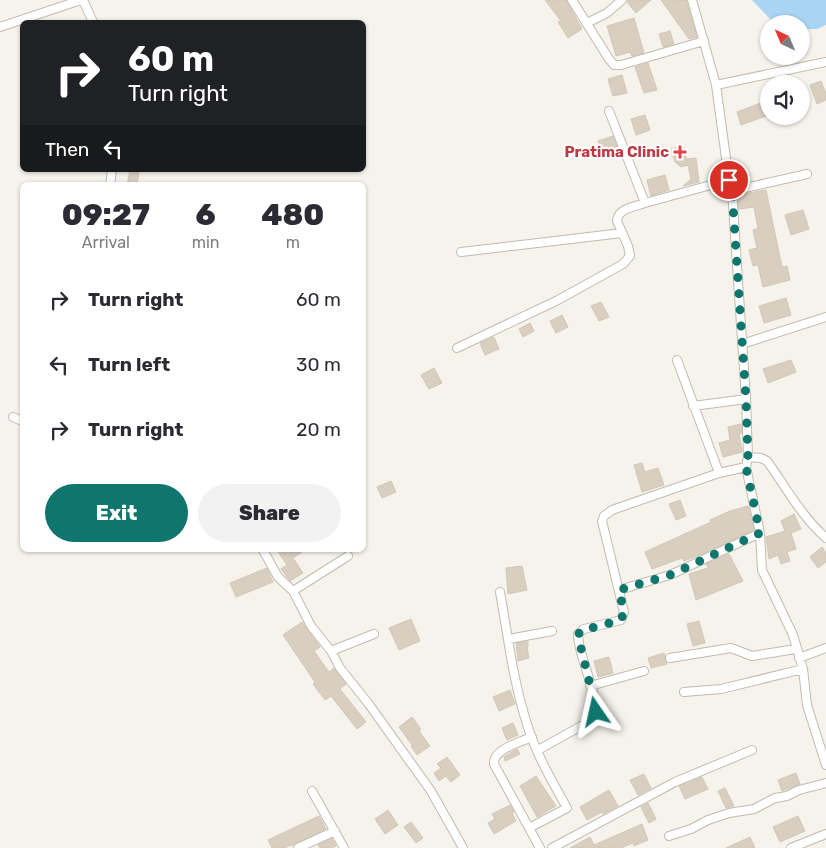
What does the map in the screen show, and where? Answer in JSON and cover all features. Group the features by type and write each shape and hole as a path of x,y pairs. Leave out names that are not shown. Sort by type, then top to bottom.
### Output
{"street":[{"path":"21,20 82,0 92,20"},
{"path":"572,0 614,65 621,65 704,41"},
{"path":"587,23 607,13 622,0"},
{"path":"692,0 716,85 732,191 746,399 748,457 746,467 760,533 762,570 793,634 802,669 807,705 826,765"},
{"path":"0,27 20,20"},
{"path":"716,85 826,62"},
{"path":"609,111 645,203"},
{"path":"732,191 807,174"},
{"path":"457,348 558,300 623,264 630,256 628,246 617,220 617,216 622,210 729,180"},
{"path":"461,252 622,232"},
{"path":"742,344 826,317"},
{"path":"677,360 719,473"},
{"path":"693,406 746,399"},
{"path":"13,417 20,420"},
{"path":"748,457 761,458 767,461 792,500 826,538"},
{"path":"538,750 592,720 596,712 578,634 584,629 621,620 624,612 602,521 604,516 612,510 719,473 746,467"},
{"path":"619,590 670,575 760,533"},
{"path":"264,552 278,577 293,592 311,626 331,651 340,668 368,703 431,791 463,848"},
{"path":"293,592 348,556"},
{"path":"500,592 510,654 527,725 546,769 567,808 529,828"},
{"path":"509,639 552,630"},
{"path":"331,651 374,634"},
{"path":"670,658 731,648 752,656 796,649"},
{"path":"799,658 826,648"},
{"path":"684,692 721,689 802,669"},
{"path":"590,686 644,671"},
{"path":"532,737 498,753 493,760 540,848"},
{"path":"552,848 675,782 752,750"},
{"path":"669,836 691,829 708,820 729,813 754,809 774,798 787,796 799,790 826,783"},
{"path":"312,791 344,848"},
{"path":"298,848 335,830"},
{"path":"792,848 826,834"}],"water":[{"path":"752,0 826,0 826,25 817,29 810,29 810,15 766,15"}],"building":[{"path":"545,0 566,0 582,29 568,38 558,22 561,21"},
{"path":"628,0 651,0 636,13 627,2"},
{"path":"661,0 686,0 697,37 689,39"},
{"path":"634,18 644,53 632,56 630,52 616,56 607,26"},
{"path":"670,31 674,44 663,47 659,34"},
{"path":"648,63 657,90 644,93 635,67"},
{"path":"622,75 627,93 613,96 608,79"},
{"path":"821,81 826,94 826,100 817,104 810,85"},
{"path":"760,103 760,118 741,125 737,112"},
{"path":"645,115 650,130 636,135 631,119"},
{"path":"613,136 618,149 603,154 598,141"},
{"path":"683,146 687,161 687,159 696,158 699,182 683,186 691,179 688,165 681,167 675,162 671,149"},
{"path":"130,172 139,172 137,182 128,182"},
{"path":"665,175 669,190 651,196 647,180"},
{"path":"766,190 782,267 787,266 790,280 763,287 758,265 753,266 749,250 757,248 753,230 758,229 754,207 739,209 738,195"},
{"path":"803,210 809,229 791,235 785,215"},
{"path":"786,298 791,315 764,323 759,306"},
{"path":"601,302 609,317 599,321 591,306"},
{"path":"562,315 568,327 556,333 550,321"},
{"path":"530,323 534,331 523,337 519,329"},
{"path":"494,337 499,349 485,355 480,343"},
{"path":"791,360 796,372 768,383 763,369"},
{"path":"434,368 442,383 429,389 421,375"},
{"path":"741,424 742,433 739,434 742,452 723,457 719,443 730,440 728,427"},
{"path":"642,463 645,472 658,468 664,485 642,492 634,465"},
{"path":"391,481 396,492 382,498 377,487"},
{"path":"680,500 686,516 676,520 669,504"},
{"path":"748,506 754,530 684,561 682,558 652,569 645,552 711,522 710,520 730,511"},
{"path":"794,514 801,529 791,533 796,549 787,552 790,561 781,564 778,555 769,559 766,537 785,531 781,521"},
{"path":"822,547 826,553 826,562 818,568 810,557"},
{"path":"278,552 302,552 293,558 303,573 290,581 281,569 287,565"},
{"path":"729,554 743,581 696,600 689,574 708,568 706,564"},
{"path":"522,566 527,590 508,594 506,568"},
{"path":"267,568 273,582 236,597 230,583"},
{"path":"411,619 420,641 399,650 389,628"},
{"path":"699,621 705,643 693,646 687,624"},
{"path":"302,622 320,647 314,651 329,672 334,668 346,684 340,689 366,722 357,729 331,696 325,700 283,635"},
{"path":"528,641 529,658 518,661 516,643"},
{"path":"664,653 667,664 651,668 648,658"},
{"path":"609,657 613,673 598,677 594,661"},
{"path":"510,690 515,704 499,711 493,697"},
{"path":"412,717 430,746 417,755 399,727"},
{"path":"513,723 518,735 507,740 502,728"},
{"path":"517,749 520,754 505,761 504,757"},
{"path":"447,757 460,775 451,782 446,776 439,781 434,773 441,768 437,764"},
{"path":"796,773 800,784 782,791 778,780"},
{"path":"644,774 651,788 638,795 630,780"},
{"path":"536,776 556,806 537,817 520,786"},
{"path":"702,777 708,789 685,799 679,786"},
{"path":"725,788 734,806 726,808 718,791"},
{"path":"609,790 618,806 587,820 580,807"},
{"path":"648,803 656,819 649,823 641,807"},
{"path":"510,805 516,821 494,834 488,823 495,819 492,814"},
{"path":"388,810 398,825 385,834 375,819"},
{"path":"319,816 326,829 291,846 272,848 268,840"},
{"path":"798,816 805,831 780,842 773,827"},
{"path":"411,822 423,838 416,843 404,827"},
{"path":"642,824 648,840 634,846 633,843 621,848 570,848 590,837 594,845"},
{"path":"750,837 755,848 726,848"},
{"path":"332,838 336,846 332,848 320,848 318,845"}],"place":[{"name":"Pratima Clinic","path":"680,152"}],"route":[{"path":"596,712 578,636 580,631 621,620 624,612 619,590 670,575 760,533 746,467 748,457 746,399 732,191 729,180"}]}
